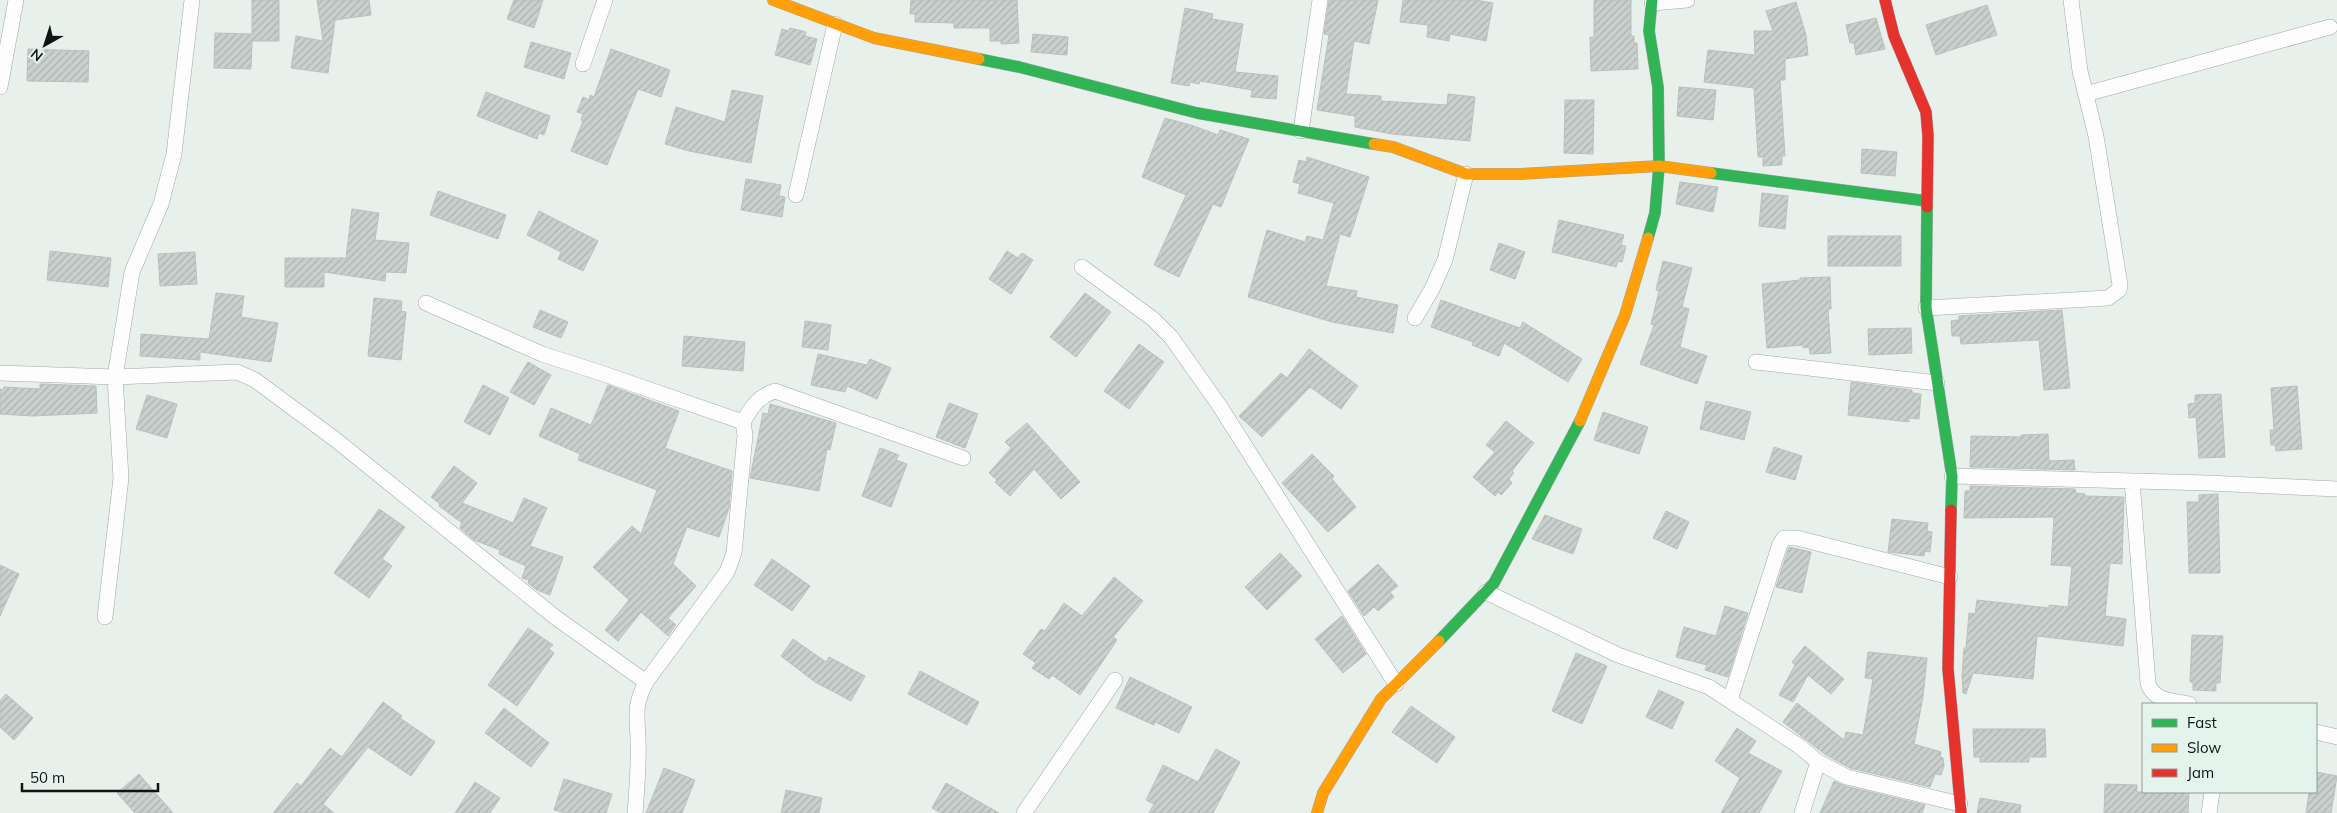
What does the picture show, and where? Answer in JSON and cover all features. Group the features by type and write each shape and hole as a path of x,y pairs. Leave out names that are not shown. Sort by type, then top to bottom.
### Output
{"street":[{"path":"0,87 16,0"},
{"path":"106,617 121,478 115,377 132,272 161,204 174,154 192,0"},
{"path":"583,64 605,0"},
{"path":"772,0 874,38 1019,67 1197,113 1393,147 1466,174 1513,174 1658,166 1926,201"},
{"path":"1301,131 1320,0"},
{"path":"1317,813 1323,793 1381,699 1494,583 1576,429 1625,315 1655,213 1658,166 1658,87 1649,31 1652,1 1687,0"},
{"path":"1486,592 1618,655 1710,687 1799,746 1818,762 1846,777 1961,808 1948,669 1952,476 1926,308 1928,136 1926,112 1894,36 1885,0"},
{"path":"1926,308 2108,298 2119,290 2120,285 2097,146 2080,70 2071,0"},
{"path":"796,195 835,24"},
{"path":"2086,94 2330,26"},
{"path":"1415,318 1432,289 1445,260 1466,174"},
{"path":"1082,267 1153,320 1171,337 1219,405 1396,684"},
{"path":"426,303 542,354 601,372 743,422"},
{"path":"1756,362 1937,383"},
{"path":"0,373 115,377 237,372 255,380 336,440 555,617 646,682"},
{"path":"634,813 638,739 635,713 640,695 646,682 727,572 734,553 745,435 743,422 755,402 764,395 775,391 963,458"},
{"path":"1952,476 2337,489"},
{"path":"2132,481 2148,683 2153,693 2158,697 2185,703"},
{"path":"1730,700 1780,544 1784,538 1797,538 1950,577"},
{"path":"1024,813 1115,680"},
{"path":"2317,732 2337,737"},
{"path":"1802,813 1818,762"},
{"path":"2209,813 2212,793"}],"building":[{"path":"252,0 279,0 279,41 252,41 251,69 214,68 215,33 252,34"},
{"path":"317,0 369,0 371,15 335,20 328,73 291,68 296,36 323,41"},
{"path":"514,0 543,0 534,28 507,19"},
{"path":"911,0 1017,0 1019,43 1001,44 1001,41 990,41 990,28 954,28 954,23 915,22 915,14 910,14"},
{"path":"1329,0 1378,0 1369,44 1354,41 1346,94 1381,96 1381,101 1447,105 1448,94 1475,97 1470,141 1392,134 1355,127 1355,116 1317,110 1329,35 1324,34"},
{"path":"1403,0 1476,0 1493,3 1486,41 1450,34 1449,41 1427,37 1428,25 1400,22"},
{"path":"1594,0 1631,0 1631,36 1634,36 1634,43 1637,43 1638,69 1591,71 1590,37 1594,37"},
{"path":"1796,2 1806,35 1808,55 1785,59 1785,80 1780,80 1785,156 1782,156 1782,165 1763,166 1763,157 1758,157 1754,88 1704,82 1708,50 1755,55 1754,31 1773,31 1766,11"},
{"path":"1987,5 1997,35 1936,55 1926,25"},
{"path":"1185,8 1213,14 1212,19 1243,24 1235,72 1278,76 1276,99 1251,97 1252,90 1200,81 1199,84 1190,82 1189,86 1171,83"},
{"path":"1876,18 1885,49 1856,55 1854,43 1850,43 1846,25"},
{"path":"790,28 806,32 805,36 817,39 810,65 775,55 782,29 789,31"},
{"path":"1033,34 1068,37 1067,55 1031,52"},
{"path":"531,42 571,53 564,79 524,67"},
{"path":"28,49 89,51 88,82 27,81"},
{"path":"611,49 670,70 661,97 638,89 607,165 571,151 583,121 581,120 583,114 577,112 583,97 589,100 590,95 594,97"},
{"path":"1679,87 1716,90 1713,120 1677,116"},
{"path":"732,90 763,96 751,163 689,151 665,144 676,107 725,122"},
{"path":"486,92 550,116 544,135 539,133 537,139 477,116"},
{"path":"1565,100 1594,100 1593,154 1564,153"},
{"path":"1165,118 1218,135 1220,130 1249,139 1221,207 1213,204 1179,277 1154,265 1186,195 1142,177"},
{"path":"1862,149 1897,152 1895,176 1861,173"},
{"path":"1307,157 1369,177 1350,237 1340,234 1326,286 1357,291 1356,297 1398,305 1393,333 1332,322 1248,297 1267,230 1305,242 1307,236 1323,240 1334,203 1298,193 1300,184 1293,182 1299,160 1306,162"},
{"path":"746,179 781,185 779,196 785,197 782,217 741,210"},
{"path":"1680,182 1718,187 1713,212 1676,204"},
{"path":"438,191 506,215 498,239 430,215"},
{"path":"1762,193 1788,196 1785,229 1759,226"},
{"path":"352,209 379,213 375,240 409,243 406,273 386,272 385,281 324,272 324,287 285,287 285,258 346,258"},
{"path":"539,211 598,241 583,271 558,259 561,252 527,235"},
{"path":"1559,220 1624,235 1621,245 1626,246 1622,262 1618,261 1616,267 1552,252"},
{"path":"1828,236 1901,236 1901,266 1828,266"},
{"path":"1499,243 1525,252 1515,279 1490,270"},
{"path":"50,251 111,258 108,287 47,280"},
{"path":"1007,251 1018,258 1022,253 1033,260 1011,294 989,279"},
{"path":"195,252 197,284 160,286 158,254"},
{"path":"1663,261 1692,268 1682,307 1689,309 1680,347 1707,356 1697,384 1640,364 1654,325 1651,324 1659,291 1656,290"},
{"path":"1830,277 1831,309 1828,309 1831,353 1810,354 1809,347 1803,348 1803,345 1767,348 1762,284 1800,280 1800,278"},
{"path":"216,293 244,296 241,317 278,323 271,362 200,352 200,360 140,356 141,334 209,339"},
{"path":"1085,293 1111,312 1076,357 1050,337"},
{"path":"374,298 402,301 401,311 406,312 401,360 368,356"},
{"path":"1441,300 1520,328 1523,322 1582,359 1568,382 1504,343 1499,356 1472,345 1473,342 1431,327"},
{"path":"540,310 568,322 561,338 533,327"},
{"path":"2062,310 2070,388 2044,390 2039,340 1961,344 1960,336 1952,336 1951,321 1959,320 1959,316"},
{"path":"805,321 831,325 828,350 802,347"},
{"path":"1911,328 1912,353 1869,355 1868,329"},
{"path":"684,336 745,342 743,371 682,366"},
{"path":"1139,344 1164,362 1129,409 1104,391"},
{"path":"1309,349 1358,386 1341,409 1310,387 1262,437 1239,416 1281,373 1287,378"},
{"path":"818,354 867,365 870,359 891,368 877,399 847,386 845,392 811,385"},
{"path":"528,362 551,375 534,405 510,392"},
{"path":"1851,382 1912,390 1912,393 1921,394 1919,419 1909,418 1909,422 1848,415"},
{"path":"40,384 96,386 97,413 33,416 0,414 0,389 3,390 4,387 40,389"},
{"path":"483,385 509,398 490,435 464,422"},
{"path":"608,385 679,411 665,448 732,471 729,508 719,537 687,527 673,564 696,586 668,618 676,625 668,636 641,612 618,641 605,630 629,600 593,567 632,526 641,534 657,490 578,460 580,454 539,436 551,408 591,425"},
{"path":"2297,386 2302,449 2276,451 2275,445 2271,445 2270,430 2274,430 2271,388"},
{"path":"2221,394 2225,457 2199,458 2196,417 2189,418 2188,404 2195,403 2195,395"},
{"path":"147,395 177,404 167,438 136,429"},
{"path":"1706,401 1751,412 1744,440 1700,429"},
{"path":"949,403 978,414 965,448 936,437"},
{"path":"770,404 836,423 830,450 827,449 819,491 750,478 763,413 768,414"},
{"path":"1603,412 1648,427 1639,454 1594,440"},
{"path":"1506,421 1534,443 1512,471 1514,473 1509,479 1512,483 1501,495 1498,492 1495,496 1473,477 1495,452 1486,445"},
{"path":"1027,423 1080,482 1061,499 1034,469 1010,496 995,482 997,480 989,473 1011,448 1005,442"},
{"path":"2048,434 2049,461 2074,460 2075,470 1970,467 1971,436 2021,437 2021,435"},
{"path":"1774,447 1802,456 1795,480 1766,472"},
{"path":"880,448 899,455 896,460 907,464 891,507 862,496"},
{"path":"1312,454 1334,476 1332,479 1356,507 1328,532 1282,483"},
{"path":"454,466 477,483 462,503 513,523 524,498 547,508 530,546 563,557 550,595 537,590 528,583 529,580 522,578 526,566 499,554 500,550 474,540 460,528 462,523 439,506 440,504 431,497"},
{"path":"1970,486 2075,489 2076,493 2085,494 2085,496 2124,497 2122,564 2110,563 2105,616 2126,619 2123,646 2037,636 2033,679 1973,673 1966,694 1963,693 1964,648 1966,648 1969,613 1975,614 1977,600 2049,608 2049,605 2068,607 2072,566 2051,565 2054,517 1964,518 1965,491 1970,491"},
{"path":"2218,494 2220,573 2189,573 2187,502 2199,502 2199,495"},
{"path":"379,509 405,527 382,559 392,566 369,598 334,573"},
{"path":"1666,511 1689,522 1677,549 1653,538"},
{"path":"1545,515 1582,529 1573,554 1532,539"},
{"path":"1892,519 1928,523 1927,531 1932,532 1930,552 1925,551 1924,556 1888,552"},
{"path":"1789,547 1811,552 1802,593 1776,587"},
{"path":"1280,553 1302,576 1267,610 1245,587"},
{"path":"772,559 810,586 792,611 754,585"},
{"path":"1378,564 1398,586 1390,592 1394,597 1378,611 1374,607 1364,616 1348,591"},
{"path":"0,565 19,574 0,616"},
{"path":"1114,577 1143,601 1113,637 1117,640 1080,695 1052,675 1049,679 1032,668 1036,663 1023,654 1041,629 1045,631 1064,603 1082,616"},
{"path":"1725,606 1748,613 1728,677 1705,670 1707,665 1676,657 1684,627 1716,636"},
{"path":"1342,616 1366,654 1343,673 1315,639"},
{"path":"528,628 553,645 549,649 554,653 517,706 488,685"},
{"path":"2192,635 2223,636 2220,683 2216,683 2216,691 2193,690 2193,682 2190,682"},
{"path":"793,639 826,662 829,657 865,676 851,701 815,682 781,656"},
{"path":"1805,646 1844,679 1831,694 1808,675 1793,702 1779,695 1795,665 1792,662"},
{"path":"1868,652 1927,658 1923,697 1914,744 1941,752 1940,757 1943,758 1944,766 1941,775 1935,774 1930,787 1850,768 1826,755 1783,722 1797,703 1844,740 1846,732 1863,735 1873,679 1865,678"},
{"path":"1576,653 1607,666 1582,724 1552,711"},
{"path":"920,671 979,702 967,725 908,694"},
{"path":"1130,677 1192,707 1179,733 1155,722 1154,725 1116,708"},
{"path":"1659,690 1684,702 1672,729 1646,717"},
{"path":"6,694 33,718 14,740 0,727 0,701"},
{"path":"383,702 402,716 400,718 435,742 411,776 368,747 323,804 334,813 273,813 297,783 301,786 330,748 342,757"},
{"path":"1411,706 1455,737 1437,763 1392,732"},
{"path":"504,708 549,743 531,767 485,733"},
{"path":"1737,728 1756,741 1748,753 1782,771 1759,813 1721,813 1740,778 1715,761"},
{"path":"1973,729 2045,729 2046,757 2029,757 2029,762 1980,762 1980,757 1974,757"},
{"path":"1216,749 1240,762 1213,813 1149,813 1154,804 1146,800 1163,765 1198,782"},
{"path":"664,768 695,780 682,813 646,813"},
{"path":"2317,772 2337,776 2331,813 2306,813 2309,793 2317,793"},
{"path":"139,774 173,813 135,813 117,793"},
{"path":"564,779 612,794 606,813 566,813 554,810"},
{"path":"1834,781 1845,786 1925,805 1922,813 1820,813"},
{"path":"475,782 500,798 490,813 455,813"},
{"path":"946,783 999,813 941,813 932,808"},
{"path":"2105,784 2137,785 2137,792 2142,793 2189,793 2188,813 2104,813"},
{"path":"786,790 822,798 819,813 781,813"},
{"path":"1980,798 2021,805 2020,813 1977,813"}],"traffic: fast":[{"path":"1648,238 1655,213 1659,166 1658,87 1649,31 1652,0"},
{"path":"979,59 1019,67 1197,113 1374,144"},
{"path":"1711,173 1927,201"},
{"path":"1927,207 1926,308 1952,476 1951,510"},
{"path":"1439,641 1494,583 1580,421"}],"traffic: slow":[{"path":"773,0 874,38 979,59"},
{"path":"1374,144 1393,147 1466,174 1521,174 1659,166 1711,173"},
{"path":"1580,421 1625,315 1648,238"},
{"path":"1317,813 1323,793 1381,699 1439,641"}],"traffic: jam":[{"path":"1885,0 1894,36 1926,112 1928,136 1927,207"},
{"path":"1951,510 1948,669 1961,813"}]}
